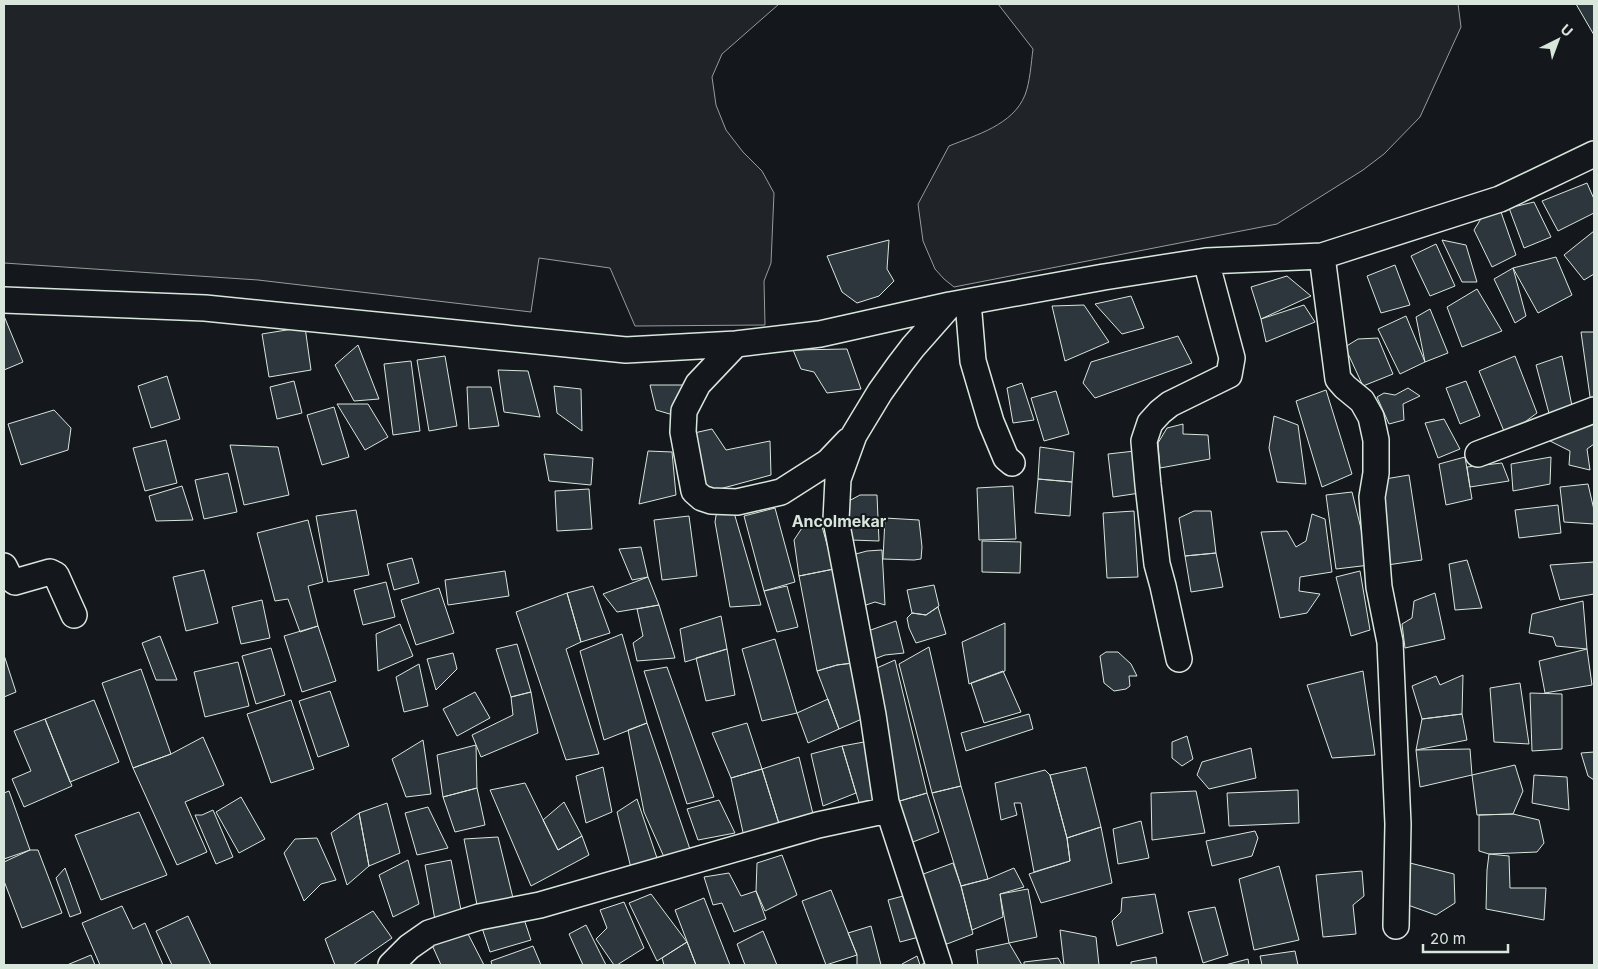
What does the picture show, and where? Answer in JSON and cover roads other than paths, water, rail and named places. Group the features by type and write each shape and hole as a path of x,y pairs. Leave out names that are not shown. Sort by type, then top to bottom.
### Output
{"street":[{"path":"4,300 204,308 626,350 736,344 820,334 959,303 1206,261 1322,256 1500,199 1594,154"},
{"path":"1322,256 1338,379 1362,401 1371,417 1376,440 1376,473 1372,497 1379,587 1390,642 1398,824 1396,926"},
{"path":"1179,659 1157,564 1144,441 1150,423 1170,404 1229,375 1232,358 1206,261"},
{"path":"939,965 888,810 873,714 836,520 838,479 854,435 880,392 912,347 959,303"},
{"path":"959,303 973,361 991,422 1006,458 1012,463"},
{"path":"736,344 698,384 684,410 683,432 694,491 702,498 710,501 737,502 782,492 811,475 828,462 854,435"},
{"path":"1478,454 1594,410"},
{"path":"4,566 10,578 15,582 50,572 56,575 74,615"},
{"path":"391,965 409,947 429,933 479,917 540,905 818,825 888,810"}],"district":[{"name":"Ancolmekar","path":"839,521"}]}
